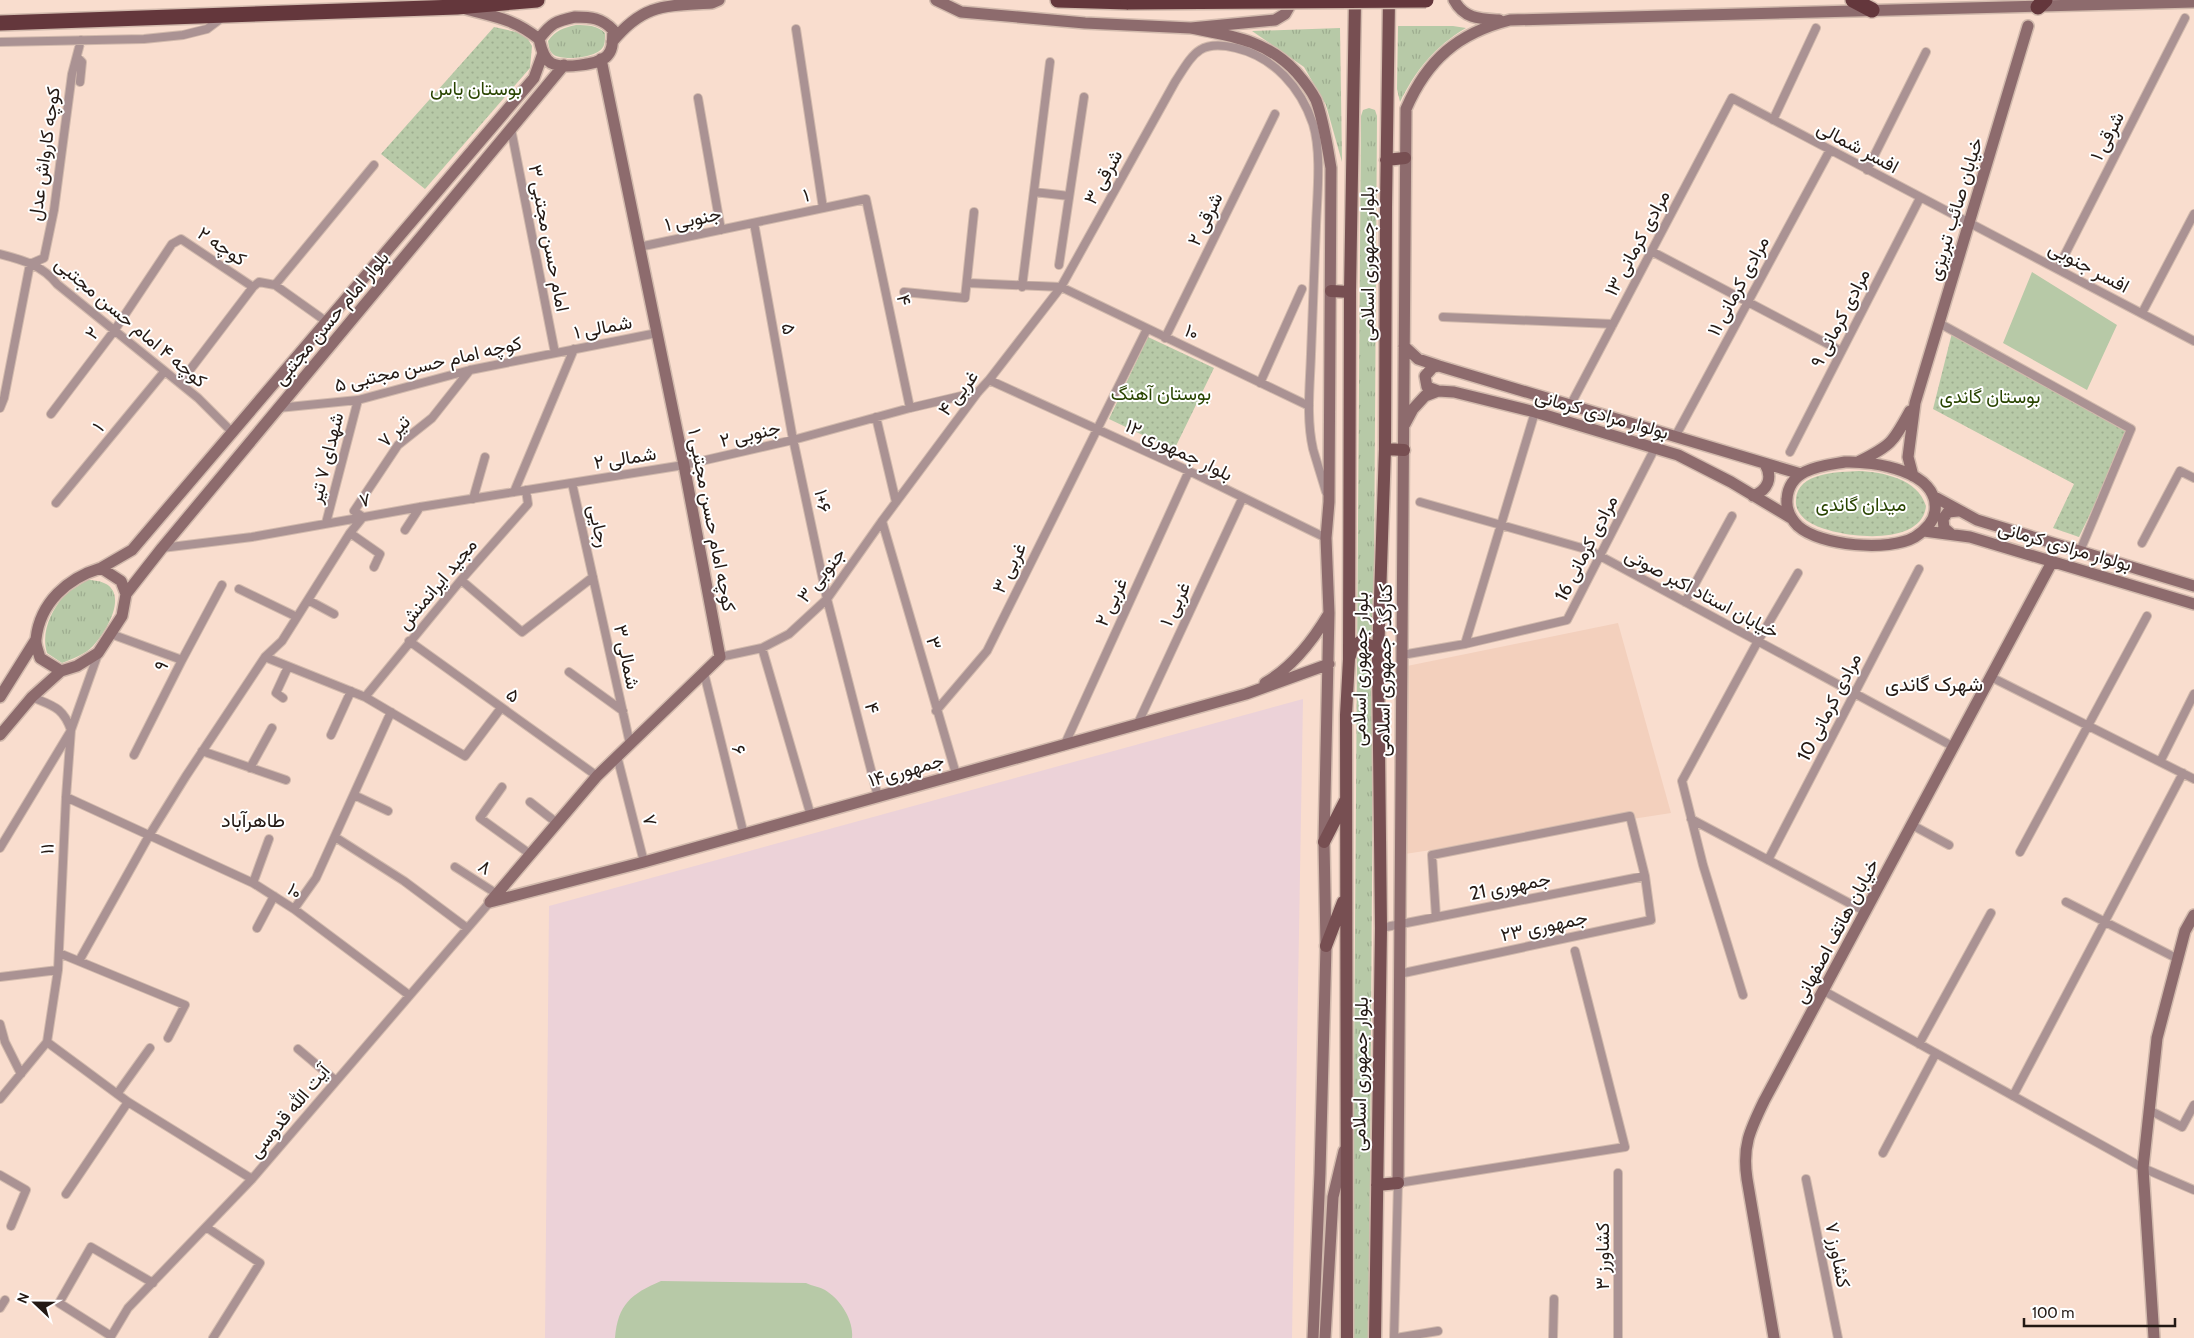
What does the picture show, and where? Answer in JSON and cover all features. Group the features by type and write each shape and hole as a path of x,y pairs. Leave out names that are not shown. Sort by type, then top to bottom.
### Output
{"highway":[{"path":"0,23 457,7 537,0"},
{"path":"1058,0 1128,2 1426,0"},
{"path":"1853,0 1872,10"}],"main road":[{"name":"بلوار جمهوری اسلامی","path":"1347,1338 1346,798 1349,659 1350,292 1355,0"},
{"name":"بلوار جمهوری اسلامی","path":"1375,1338 1380,928 1378,657 1386,449 1386,160 1389,0"},
{"path":"1386,160 1405,158"},
{"path":"1331,291 1350,292"},
{"path":"1386,449 1404,450"},
{"path":"1349,659 1352,648 1362,640 1371,646 1378,657"},
{"path":"1324,842 1346,798"},
{"path":"1326,946 1346,895"},
{"path":"1377,1185 1398,1183"}],"street":[{"path":"612,42 624,27 636,17 661,6 712,3 718,0"},
{"path":"936,0 961,12 1086,23 1191,28 1234,36 1262,46 1283,58 1302,79 1315,98 1323,122 1331,168 1329,502 1326,538 1329,664 1324,842 1326,946 1320,1173 1313,1338"},
{"path":"1191,28 1275,20 1285,14 1293,0"},
{"path":"1454,0 1461,11 1471,17 1510,20 1872,10 2042,3 2194,2"},
{"path":"457,7 508,19 521,25 539,39 543,53 551,62 564,66 580,65 601,59 610,52 613,30 605,22 592,18 575,17 558,21 549,27 539,39"},
{"path":"0,42 144,39 183,35 207,29 225,15"},
{"name":"شرقی ۱","path":"2058,268 2185,18"},
{"name":"کنارگذر جمهوری اسلامی","path":"1398,1183 1406,109 1423,75 1447,49 1476,30 1510,20"},
{"name":"خیابان صائب تبریزی","path":"1913,476 1908,457 1915,403 2028,26"},
{"path":"1773,120 1816,28"},
{"path":"796,29 823,208"},
{"name":"کوچه کارواش عدل","path":"30,264 44,258 54,210 72,74 80,40"},
{"name":"۳ شرقی","path":"1060,287 1175,82 1194,53 1204,46 1216,44 1237,48 1262,57 1283,74 1299,93 1313,125 1317,146 1309,406"},
{"path":"1867,170 1926,52"},
{"name":"بلوار امام حسن مجتبی","path":"101,568 132,550 534,78 541,64 543,53"},
{"path":"77,57 82,62 80,82"},
{"name":"کوچه امام حسن مجتبی ۱","path":"601,59 684,465 720,657"},
{"path":"1022,287 1050,62"},
{"name":"بلوار امام حسن مجتبی","path":"126,594 278,408 564,66"},
{"path":"534,78 542,68 550,68 552,74 546,87"},
{"path":"1059,266 1084,97"},
{"path":"698,98 721,230"},
{"name":"افسر شمالی","path":"1732,98 1969,224"},
{"name":"مرادی کرمانی ۱۳","path":"1571,404 1732,98"},
{"name":"۲ شرقی","path":"1165,338 1275,114"},
{"name":"امام حسن مجتبی ۳","path":"512,128 555,353"},
{"name":"مرادی کرمانی ۱۱","path":"1675,437 1830,150"},
{"path":"275,285 374,165"},
{"path":"1034,192 1069,196"},
{"name":"مرادی کرمانی ۹","path":"1790,452 1920,198"},
{"name":"۱‍","path":"754,223 866,199"},
{"name":"۴","path":"866,199 910,408"},
{"path":"904,292 965,298 974,212"},
{"path":"2142,313 2194,214"},
{"name":"۱ جنوبی","path":"640,247 754,223"},
{"name":"۵","path":"754,223 793,440"},
{"name":"افسر جنوبی","path":"1969,224 2058,268 2194,340"},
{"name":"کوچه ۲","path":"172,244 181,239 253,287"},
{"name":"۲","path":"51,414 114,331 172,244"},
{"path":"1651,251 1841,351"},
{"name":"کوچه ۴ امام حسن مجتبی","path":"0,254 26,260 30,264 42,268 57,284 198,398 232,432"},
{"path":"0,408 4,398 30,264"},
{"path":"180,383 253,287 259,282 275,285 327,322"},
{"path":"968,283 1022,287 1060,287"},
{"name":"۱۰","path":"1060,287 1309,406"},
{"name":"۴ غربی","path":"882,521 978,392 1060,287"},
{"path":"1260,383 1302,289"},
{"path":"1443,317 1613,324"},
{"path":"1939,323 2131,429 2080,552"},
{"path":"1096,429 1147,329"},
{"name":"۱ شمالی","path":"555,353 657,333"},
{"name":"بولوار مرادی کرمانی","path":"1404,346 1418,359 1439,366 1801,474"},
{"path":"514,492 574,349"},
{"name":"کوچه امام حسن مجتبی ۵","path":"278,408 358,400 470,370 555,353"},
{"path":"1438,391 1427,387 1425,382 1428,370 1439,366"},
{"name":"۷ تیر","path":"363,517 354,511 398,445 432,418 470,370"},
{"name":"۱","path":"56,503 164,372"},
{"name":"بلوار جمهوری ۱۲","path":"989,380 1189,471 1242,499 1326,538"},
{"path":"1404,426 1413,408 1425,396 1438,391"},
{"name":"بولوار مرادی کرمانی","path":"1438,391 1454,392 1535,412 1678,455 1731,482 1791,518"},
{"name":"۲ جنوبی","path":"684,465 793,440 910,408 978,392"},
{"name":"شهدای ۷ تیر","path":"326,524 358,400"},
{"name":"خیابان صائب تبریزی","path":"1859,462 1886,448 1896,437 1915,403"},
{"path":"1309,406 1313,448 1329,502"},
{"path":"1465,644 1535,412"},
{"path":"876,417 896,502"},
{"name":"۳ غربی","path":"936,711 986,651 1096,429"},
{"name":"۱+۶","path":"793,440 827,599"},
{"name":"مرادی کرمانی 16","path":"1402,655 1465,644 1568,620 1655,448"},
{"path":"473,499 485,457"},
{"path":"1859,462 1883,464 1913,476 1928,488 1936,505 1934,515 1924,531 1913,538 1897,543 1863,545 1836,541 1806,531 1791,518 1786,508 1787,496 1795,478 1825,465 1859,462"},
{"path":"1753,496 1761,493 1770,479 1769,471 1765,464"},
{"name":"۲ شمالی","path":"572,483 684,465"},
{"name":"۲ غربی","path":"1064,746 1189,471"},
{"path":"2142,543 2180,471 2194,478"},
{"name":"۷","path":"162,548 252,537 420,507 572,483"},
{"name":"رجایی","path":"572,483 593,577"},
{"name":"مجید ایرانمنش","path":"365,697 409,641 528,504 526,490"},
{"name":"بولوار مرادی کرمانی","path":"1933,496 1977,520 2194,586"},
{"name":"۱ غربی","path":"1138,723 1242,499"},
{"name":"خیابان استاد اکبر صوتی","path":"1420,502 1589,550 1954,747"},
{"path":"405,530 420,507"},
{"path":"1951,534 1944,528 1943,519 1948,512 1958,511"},
{"path":"1685,602 1732,516"},
{"path":"79,962 150,834 202,750 265,657 282,641 350,533 363,517"},
{"name":"۳","path":"882,521 936,711 956,774"},
{"name":"۳ جنوبی","path":"720,657 762,648 790,634 827,599 882,521"},
{"name":"بولوار مرادی کرمانی","path":"1924,531 1951,534 2194,604"},
{"path":"350,533 380,554 374,567"},
{"name":"خیابان هاتف اصفهانی","path":"1774,1338 1744,1162 1745,1144 1764,1101 2052,562"},
{"path":"0,697 35,641 42,616 59,589 84,573 101,568 121,581 126,594 122,616 98,653 77,666 61,671 32,697 0,735"},
{"name":"مرادی کرمانی 10","path":"1768,860 1919,569"},
{"path":"1743,995 1703,864 1682,781 1758,641 1798,573"},
{"path":"461,580 522,632 593,577"},
{"name":"۳ شمالی","path":"593,577 630,744"},
{"path":"182,660 222,585"},
{"path":"239,589 297,617"},
{"name":"۴","path":"827,599 878,797"},
{"path":"308,600 334,614"},
{"path":"1246,694 1268,681 1293,659 1318,633 1329,613"},
{"path":"2020,852 2146,616"},
{"name":"۹","path":"111,634 182,660 134,755"},
{"path":"35,641 40,658 61,671"},
{"name":"۵","path":"409,641 597,776"},
{"path":"762,648 811,816"},
{"name":"۱۱","path":"47,1042 58,970 71,730 98,653"},
{"path":"265,657 365,697 466,756 502,708"},
{"path":"494,898 597,776 720,657"},
{"name":"جمهوری۱۴","path":"494,898 644,862 956,774 1064,746 1138,723 1246,694 1329,664"},
{"path":"283,698 276,692 288,667"},
{"path":"569,672 623,711"},
{"name":"۶","path":"704,673 744,835"},
{"path":"1991,677 2194,779"},
{"path":"331,735 350,691"},
{"path":"2160,762 2194,694"},
{"path":"0,848 71,730 62,710 32,697"},
{"path":"294,910 316,878 391,712"},
{"path":"250,768 272,728"},
{"path":"202,750 286,780"},
{"name":"۷","path":"617,756 644,862"},
{"path":"2013,1096 2182,773"},
{"path":"502,787 480,818 530,854"},
{"path":"354,795 388,811"},
{"name":"۱۰","path":"66,797 253,883 294,910 409,995"},
{"path":"530,802 557,823"},
{"path":"1436,917 1432,855 1630,816 1645,876"},
{"path":"1691,819 1866,912"},
{"path":"1912,826 1949,844"},
{"path":"335,837 404,881 467,928"},
{"path":"253,883 269,839"},
{"name":"۸","path":"455,867 494,898"},
{"name":"جمهوری 21","path":"1380,928 1645,876"},
{"name":"۲۳ جمهوری","path":"1399,974 1652,920 1645,876"},
{"path":"257,928 274,896"},
{"name":"آیت الله قدوسی","path":"111,1337 128,1308 252,1179 335,1080 494,898"},
{"path":"2066,902 2178,959"},
{"path":"1919,1044 1991,913"},
{"path":"2154,1338 2143,1168 2157,1038 2185,931 2194,915"},
{"path":"1438,1330 1395,1338 1398,1183 1625,1147 1576,951"},
{"path":"59,953 185,1005 168,1038"},
{"path":"0,976 58,970"},
{"path":"1824,991 2143,1168 2194,1190"},
{"path":"0,1024 4,1042 21,1074"},
{"path":"0,1099 47,1042 128,1102 252,1179"},
{"path":"117,1094 150,1048"},
{"path":"298,1049 335,1080"},
{"path":"1883,1153 1936,1053"},
{"path":"66,1194 128,1102"},
{"path":"2149,1110 2182,1127 2194,1105"},
{"path":"1325,1338 1333,1197 1346,1142"},
{"name":"کشاورز ۳","path":"1618,1173 1618,1338"},
{"path":"0,1175 26,1190 11,1226"},
{"name":"کشاورز ۷","path":"1806,1179 1838,1338"},
{"path":"206,1227 260,1263 213,1338"},
{"path":"111,1337 59,1303 91,1247 153,1283"},
{"path":"1553,1338 1554,1299"},
{"path":"0,1308 5,1300"}],"shaded area":[{"path":"1618,623 1671,813 1405,854 1407,666"},
{"path":"1303,699 1292,1338 545,1338 549,906"}],"green space":[{"path":"576,25 588,25 602,30 605,33 604,44 601,49 596,53 581,57 565,58 554,55 550,50 548,41 560,30"},
{"path":"1398,26 1453,26 1466,28 1435,51 1419,70 1400,102 1397,89"},
{"name":"بوستان یاس","path":"494,27 525,34 532,46 530,68 425,189 381,154"},
{"path":"1340,28 1342,162 1326,105 1304,67 1252,31"},
{"path":"1369,108 1375,110 1377,116 1369,1338 1352,1338 1361,116 1363,110"},
{"path":"2032,272 2117,325 2087,390 2003,343"},
{"name":"بوستان گاندی","path":"1952,333 2131,429 2079,537 2053,528 2074,484 1933,409"},
{"name":"بوستان آهنگ","path":"1148,337 1214,368 1174,450 1109,419"},
{"name":"میدان گاندی","path":"1859,471 1889,475 1908,483 1916,489 1926,506 1921,520 1910,529 1894,534 1875,536 1856,535 1821,528 1803,518 1796,507 1796,500 1798,491 1803,484 1820,475"},
{"path":"87,580 102,582 110,587 115,595 112,616 107,627 90,649 62,663 47,653 45,638 48,623 64,596"},
{"path":"661,1281 806,1283 825,1290 841,1304 851,1324 852,1338 615,1338 619,1317 623,1308 634,1296"}],"district":[{"name":"شهرک گاندی","path":"1934,684"},
{"name":"طاهرآباد","path":"253,820"}]}
